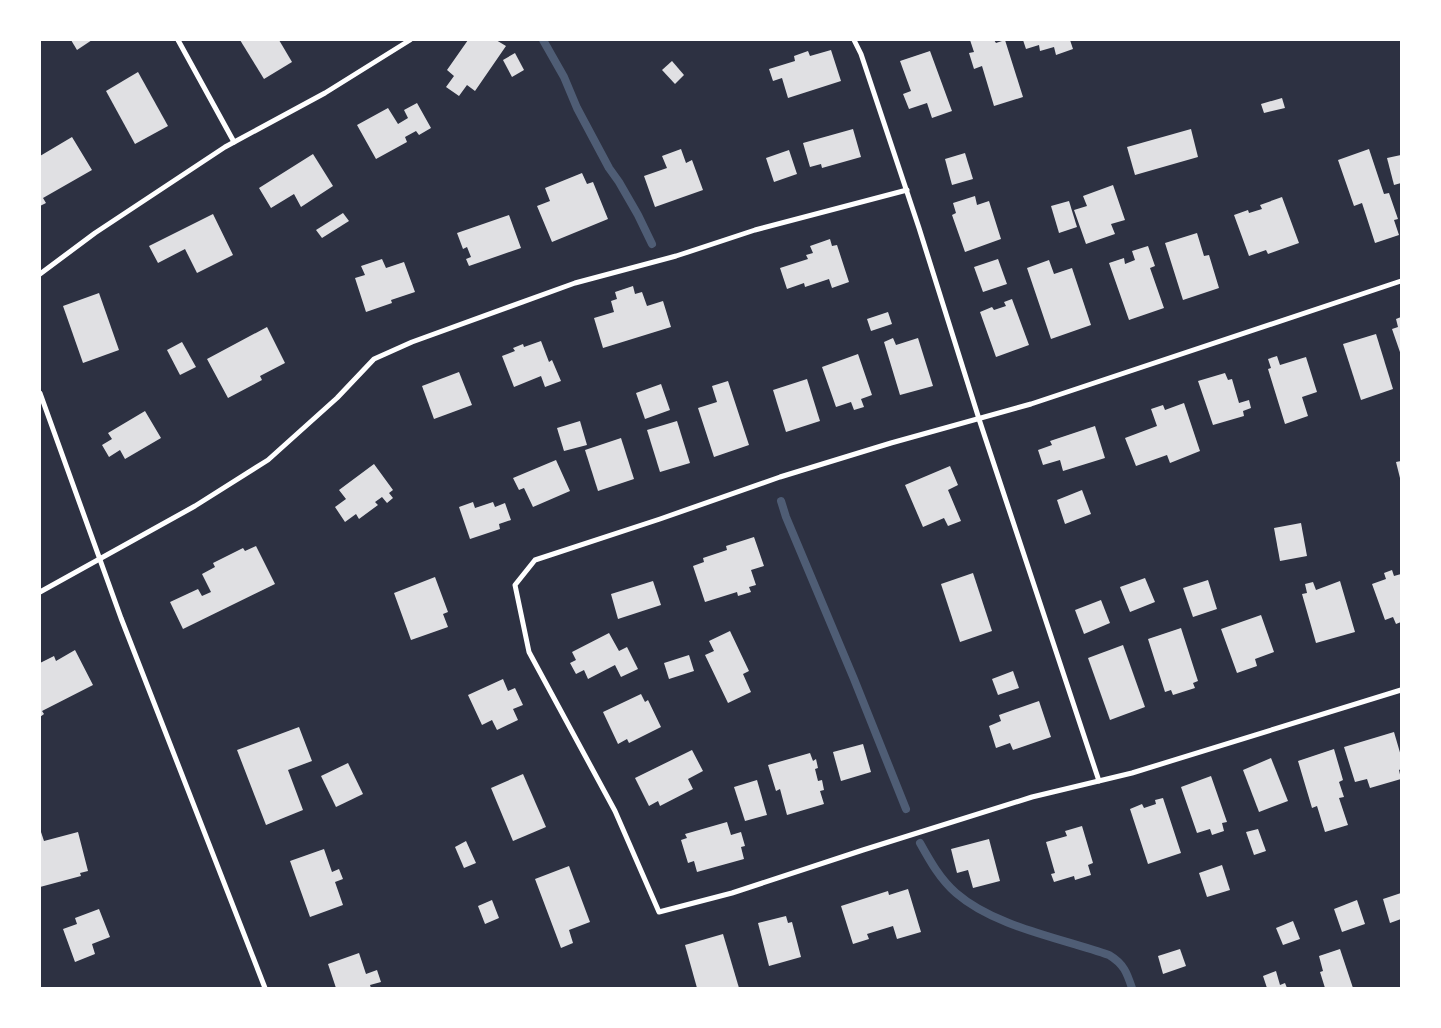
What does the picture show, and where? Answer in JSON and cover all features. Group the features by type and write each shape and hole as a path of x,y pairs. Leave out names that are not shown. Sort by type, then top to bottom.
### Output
{"street":[{"path":"178,40 234,142"},
{"path":"40,274 95,233 225,147 325,93 410,40"},
{"path":"854,40 861,54 906,190 979,419 1099,781"},
{"path":"40,592 195,506 268,460 337,398 374,359 412,342 575,283 676,256 755,230 906,190"},
{"path":"1401,281 1031,404 891,443 780,477 660,520 536,560 515,585 529,652 615,811 659,912 732,893 1032,797 1132,774 1401,690"},
{"path":"40,393 124,627 265,988"}],"building":[{"path":"71,40 92,40 77,50"},
{"path":"240,40 279,40 292,62 264,79"},
{"path":"468,40 496,40 506,46 475,91 467,85 459,96 446,87 454,76 447,70"},
{"path":"970,40 994,40 996,43 1005,40 1023,97 994,106 982,66 974,69 969,53 974,52"},
{"path":"1023,40 1070,40 1073,49 1056,55 1054,47 1040,51 1039,45 1026,49"},
{"path":"831,50 841,81 788,98 782,78 773,81 769,69 795,61 794,56 808,51 810,56"},
{"path":"930,51 952,111 932,118 927,103 909,109 903,94 911,91 900,61"},
{"path":"515,53 524,70 512,77 503,60"},
{"path":"672,61 684,75 675,84 662,70"},
{"path":"138,72 168,126 135,144 106,91"},
{"path":"1282,98 1285,108 1264,113 1261,104"},
{"path":"417,103 431,128 419,135 416,131 405,137 407,142 376,159 357,125 388,108 398,124 408,118 404,110"},
{"path":"853,129 861,157 822,168 821,164 810,167 803,143"},
{"path":"1191,129 1198,157 1135,175 1127,147"},
{"path":"72,137 92,170 43,198 46,203 40,206 40,156"},
{"path":"681,149 686,163 692,160 703,190 655,207 644,176 667,168 662,156"},
{"path":"1369,149 1384,194 1389,193 1398,219 1394,220 1399,235 1375,243 1362,203 1354,206 1338,160"},
{"path":"789,150 797,174 774,182 766,158"},
{"path":"965,153 973,179 952,185 945,159"},
{"path":"313,154 333,186 301,207 294,194 271,208 259,188"},
{"path":"1401,155 1401,183 1394,185 1387,158"},
{"path":"582,173 587,184 593,182 608,219 552,242 537,206 550,201 545,188"},
{"path":"1113,185 1125,220 1111,224 1115,234 1086,244 1074,210 1087,206 1083,196"},
{"path":"975,196 977,205 989,201 1001,239 965,252 952,215 956,213 953,203"},
{"path":"1282,197 1299,243 1268,254 1266,250 1249,256 1234,215 1248,210 1249,213 1262,209 1260,205"},
{"path":"1069,201 1077,227 1059,233 1051,206"},
{"path":"343,213 349,221 322,238 316,230"},
{"path":"213,214 233,255 197,273 185,249 158,263 149,246"},
{"path":"509,215 521,248 469,266 466,259 471,257 467,247 463,249 457,233"},
{"path":"1197,233 1204,256 1209,255 1219,288 1183,300 1165,243"},
{"path":"830,239 832,246 837,245 849,282 832,288 829,279 805,287 804,283 787,289 780,268 808,259 806,255 813,253 810,246"},
{"path":"1148,246 1155,266 1150,268 1164,308 1129,320 1109,263 1124,258 1125,264 1135,260 1132,251"},
{"path":"382,259 386,268 404,262 415,292 391,300 392,303 366,312 355,278 365,275 361,266"},
{"path":"998,259 1007,284 983,292 974,267"},
{"path":"1049,260 1054,274 1072,268 1091,325 1051,339 1027,268"},
{"path":"633,286 635,294 642,292 647,306 663,301 671,327 603,348 594,318 614,312 611,301 617,299 615,292"},
{"path":"99,293 119,350 83,363 63,306"},
{"path":"1012,299 1029,345 996,357 980,312 992,307 994,310 1006,306 1004,302"},
{"path":"888,312 892,324 871,331 867,319"},
{"path":"1401,317 1401,355 1392,329 1398,327 1396,319"},
{"path":"267,327 285,363 260,376 262,380 228,398 207,359"},
{"path":"1376,334 1393,389 1361,400 1343,344"},
{"path":"893,338 896,345 918,338 933,386 900,395 884,342"},
{"path":"541,341 549,362 552,360 561,381 545,387 541,376 514,387 502,356 515,351 513,348 523,344 524,347"},
{"path":"182,342 196,367 180,375 167,350"},
{"path":"858,354 872,395 861,399 864,407 854,410 851,402 836,407 822,367"},
{"path":"1277,356 1280,365 1306,357 1317,392 1302,397 1308,416 1285,424 1268,369 1271,368 1268,359"},
{"path":"459,372 472,405 434,419 422,386"},
{"path":"1225,373 1228,380 1232,379 1239,403 1249,400 1251,408 1243,411 1244,416 1213,425 1198,381"},
{"path":"807,379 820,421 786,432 773,390"},
{"path":"728,381 749,445 714,457 698,408 717,402 712,386"},
{"path":"661,384 670,410 645,419 636,393"},
{"path":"1184,403 1200,451 1170,463 1167,455 1136,466 1125,438 1157,426 1151,409 1163,405 1165,410"},
{"path":"145,411 161,438 125,459 120,450 109,457 102,445 112,439 108,433"},
{"path":"580,421 587,445 564,451 557,428"},
{"path":"677,421 690,463 660,472 647,430"},
{"path":"1095,426 1105,458 1063,471 1060,460 1043,465 1038,450 1052,445 1050,441"},
{"path":"621,438 634,479 598,491 585,450"},
{"path":"556,460 570,491 533,507 524,488 519,490 513,478"},
{"path":"1401,461 1401,478 1400,478 1396,462"},
{"path":"374,464 393,490 389,493 393,498 387,503 382,497 375,502 378,505 359,519 356,514 345,522 335,507 346,499 339,490"},
{"path":"950,466 958,485 948,490 961,521 948,526 944,518 923,527 905,485"},
{"path":"1082,490 1091,514 1065,524 1057,500"},
{"path":"473,502 475,508 493,502 495,507 505,503 511,520 499,524 500,529 470,539 459,507"},
{"path":"1301,523 1307,556 1280,561 1274,528"},
{"path":"754,537 764,566 751,570 756,585 749,587 751,592 738,596 737,592 705,602 693,566 704,562 703,558 727,550 726,546"},
{"path":"256,546 275,584 183,629 170,602 198,589 202,596 211,592 202,574 215,567 213,563 243,548 245,551"},
{"path":"1392,570 1394,576 1401,574 1401,622 1396,624 1393,617 1385,620 1372,584 1386,579 1384,573"},
{"path":"973,573 992,631 960,642 941,584"},
{"path":"435,577 448,612 443,614 448,627 411,640 394,593"},
{"path":"1145,578 1155,602 1130,612 1120,587"},
{"path":"1208,580 1217,609 1193,617 1183,588"},
{"path":"653,581 661,605 618,619 611,594"},
{"path":"1340,581 1355,632 1316,643 1302,594 1307,593 1305,584 1313,582 1316,590"},
{"path":"1101,600 1110,623 1084,634 1075,610"},
{"path":"1261,615 1274,652 1255,659 1257,666 1237,673 1221,629"},
{"path":"1181,628 1198,681 1193,683 1195,688 1173,695 1171,690 1165,692 1148,639"},
{"path":"730,631 749,671 743,674 751,692 728,703 705,655 714,651 709,641"},
{"path":"609,633 619,651 627,647 638,669 621,677 615,665 588,679 584,670 576,674 570,663 576,660 572,652"},
{"path":"1123,645 1145,707 1110,720 1088,658"},
{"path":"75,650 93,685 42,711 44,714 40,717 40,663 54,656 56,661"},
{"path":"689,655 694,671 669,679 664,663"},
{"path":"1013,671 1019,688 998,695 992,679"},
{"path":"503,679 508,691 515,688 523,705 513,709 518,720 497,730 492,720 482,725 468,695"},
{"path":"641,694 645,702 648,700 661,727 629,743 627,739 618,744 603,712"},
{"path":"1039,701 1051,737 1013,750 1010,743 996,748 989,726 1001,721 999,715"},
{"path":"299,727 312,761 288,770 303,810 266,825 237,750"},
{"path":"1394,732 1401,756 1401,769 1399,770 1401,779 1370,788 1367,779 1355,782 1344,747"},
{"path":"863,744 871,772 841,781 833,752"},
{"path":"1334,749 1343,780 1339,782 1344,797 1339,798 1348,825 1325,832 1317,806 1312,808 1298,761"},
{"path":"692,750 703,771 688,779 693,789 660,806 658,801 649,806 635,778"},
{"path":"810,753 813,761 816,759 818,768 815,769 818,781 822,780 824,790 820,791 824,804 787,815 780,789 776,791 768,765"},
{"path":"1271,758 1288,801 1259,812 1243,770"},
{"path":"348,763 363,794 336,807 321,776"},
{"path":"523,774 546,827 513,841 491,788"},
{"path":"1211,776 1227,822 1222,823 1224,831 1212,835 1210,829 1197,833 1181,787"},
{"path":"757,780 767,815 745,821 734,787"},
{"path":"1163,798 1181,853 1148,864 1130,809 1142,804 1144,808 1156,804 1155,800"},
{"path":"727,822 731,835 741,832 745,846 741,847 744,859 697,872 694,861 688,863 681,840 687,838 685,834"},
{"path":"1082,826 1093,863 1088,865 1091,875 1075,880 1074,876 1054,882 1051,874 1055,873 1046,842 1067,836 1065,831"},
{"path":"40,829 44,841 78,832 88,871 80,873 81,876 40,887"},
{"path":"1258,829 1266,851 1254,855 1246,832"},
{"path":"989,839 1000,881 973,888 968,870 957,873 951,849"},
{"path":"466,841 476,863 464,868 455,847"},
{"path":"324,849 332,872 339,869 343,879 335,882 343,905 310,917 290,861"},
{"path":"1222,865 1230,890 1207,897 1199,873"},
{"path":"569,866 590,922 569,930 573,943 561,948 535,879"},
{"path":"908,889 921,932 897,939 893,926 867,934 869,939 853,944 841,906 888,891 889,895"},
{"path":"1401,893 1401,919 1390,923 1383,899"},
{"path":"492,900 499,918 485,924 478,906"},
{"path":"1357,900 1365,924 1342,932 1334,909"},
{"path":"99,909 110,937 92,944 95,954 75,962 63,929 77,924 75,918"},
{"path":"786,916 788,923 792,922 801,957 769,966 758,923"},
{"path":"1293,921 1300,939 1283,945 1276,928"},
{"path":"723,934 739,988 697,988 685,945"},
{"path":"1180,949 1186,966 1163,974 1158,956"},
{"path":"1340,949 1353,988 1325,988 1320,972 1323,971 1319,956"},
{"path":"359,953 366,974 377,970 381,982 370,985 371,988 336,988 328,964"},
{"path":"1276,971 1280,985 1285,983 1287,988 1267,988 1263,976"}],"waterway":[{"path":"543,40 564,77 577,108 609,168 638,215 652,244"},
{"path":"781,501 906,809"},
{"path":"920,843 945,882 972,905 1009,923 1109,955 1124,969 1132,988"}]}
